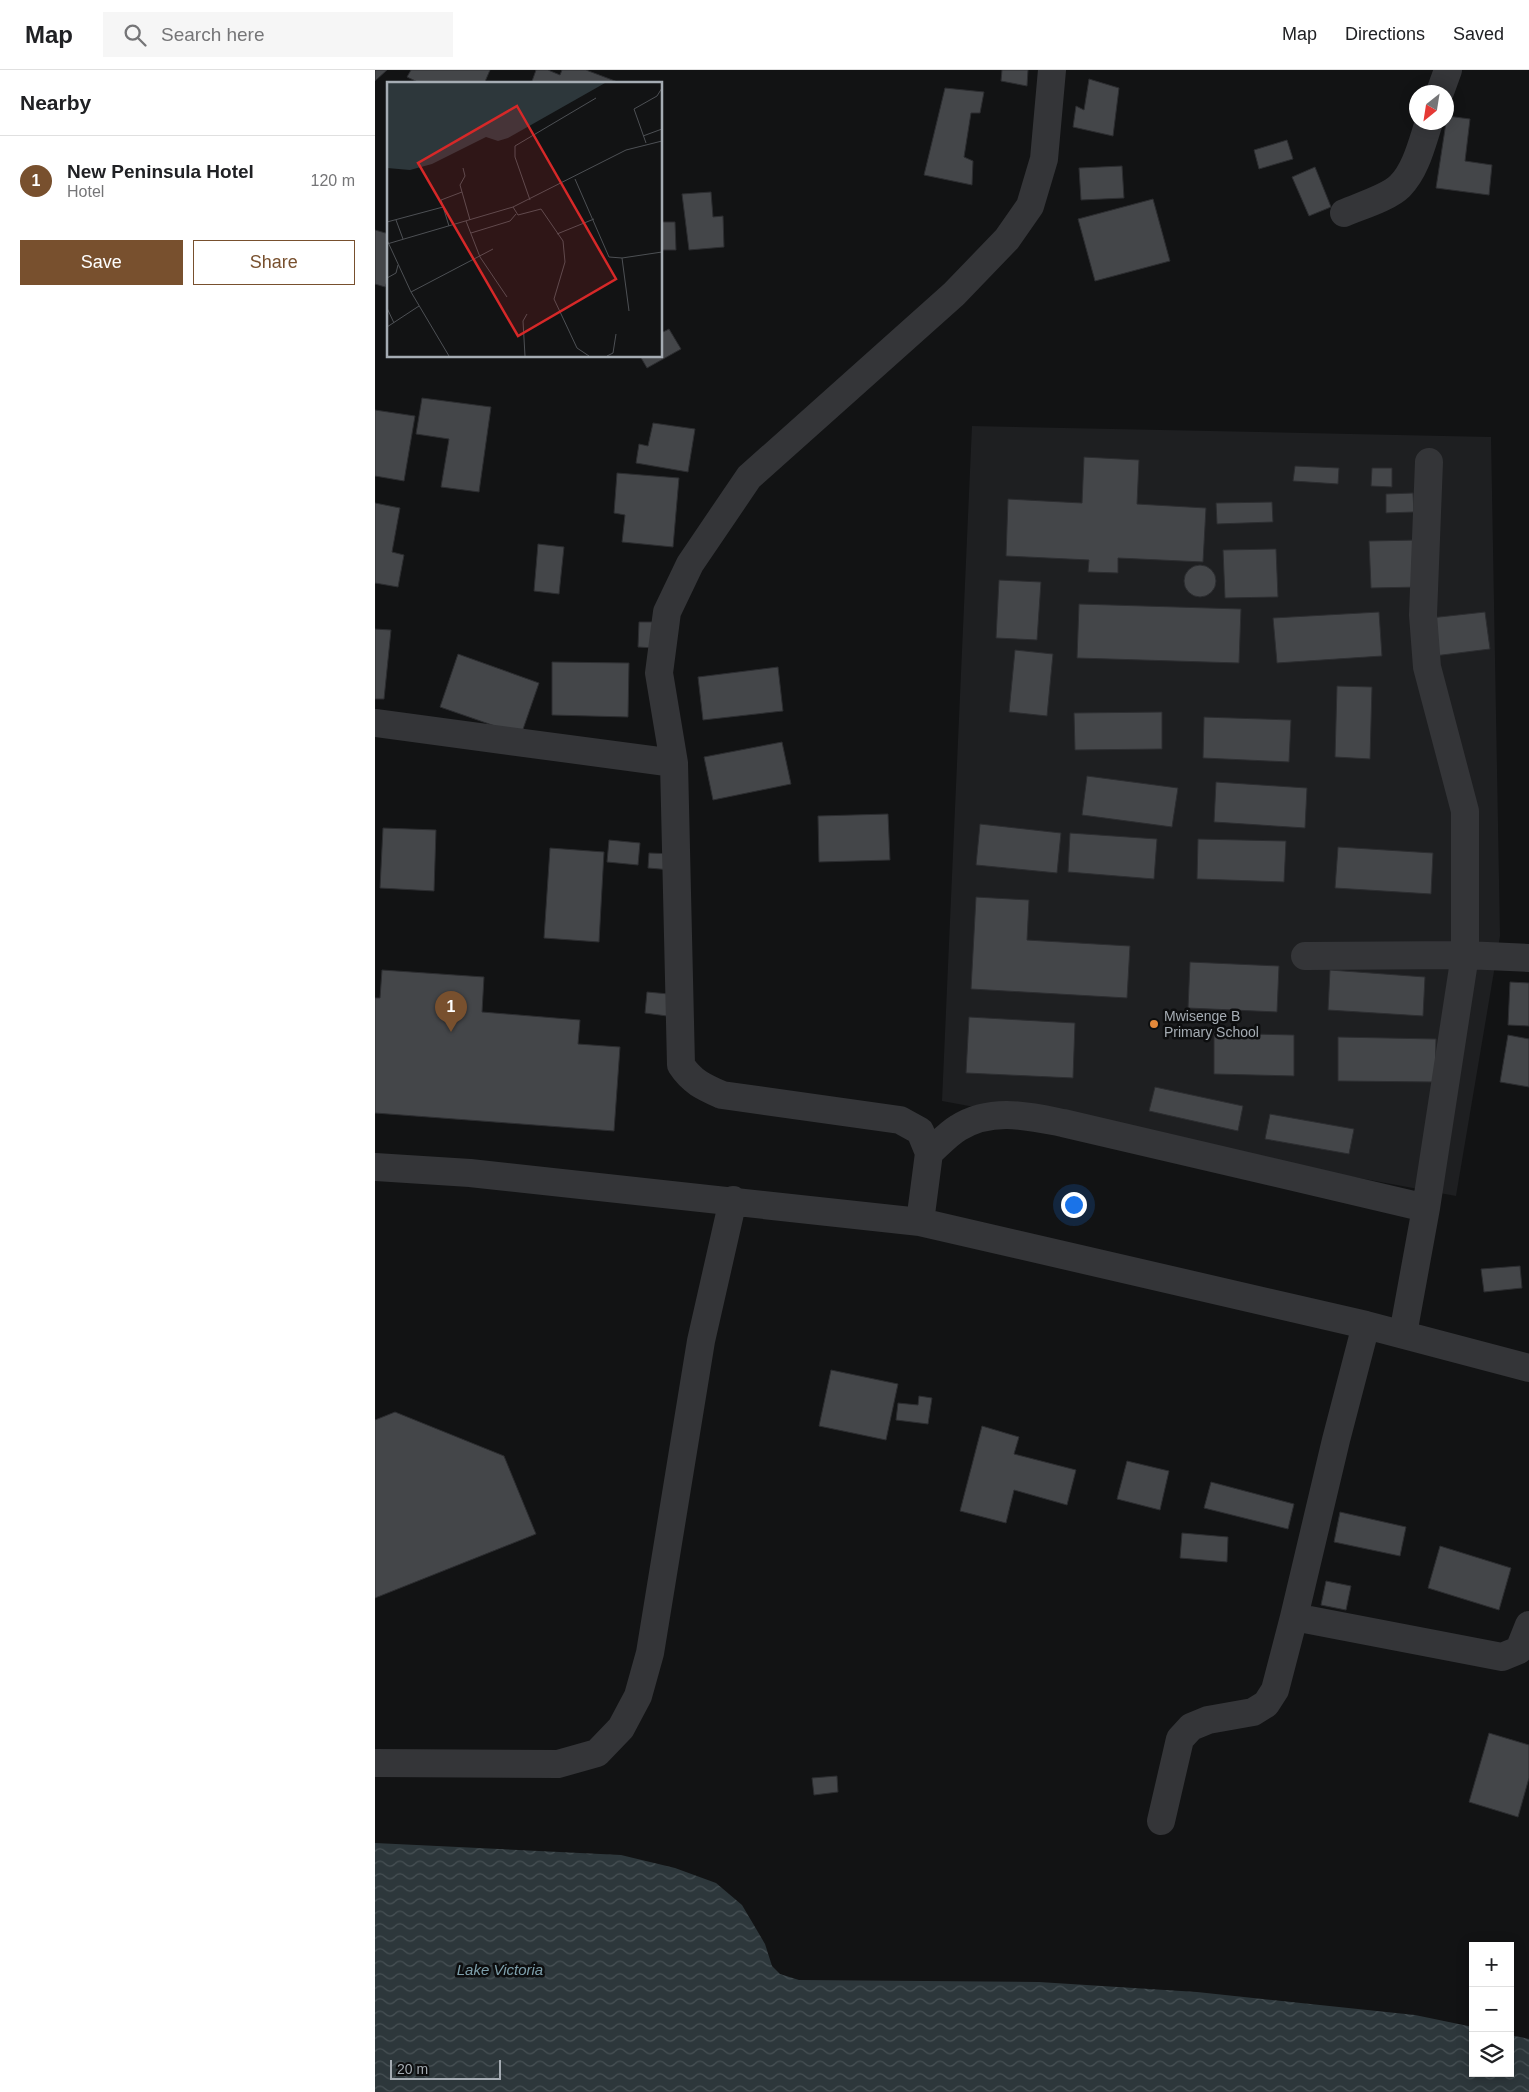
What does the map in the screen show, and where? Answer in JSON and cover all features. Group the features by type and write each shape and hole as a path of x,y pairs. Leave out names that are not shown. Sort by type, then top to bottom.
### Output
{"street":[{"path":"920,1222 929,1153 920,1131 900,1120 722,1095 701,1086 689,1078 681,1066 674,763 659,673 667,612 690,564 749,477 954,294 1007,239 1030,206 1044,159 1051,70"},
{"path":"1443,85 1449,70"},
{"path":"1343,213 1388,194 1399,187 1409,174 1426,130"},
{"path":"1403,1334 1426,1208 1465,955 1465,811 1427,667 1423,615 1429,462"},
{"path":"375,723 674,763"},
{"path":"1305,956 1465,955 1529,958"},
{"path":"929,1153 958,1128 984,1115 1019,1115 1063,1123 1426,1208"},
{"path":"375,1167 470,1173 733,1200 920,1222 1366,1324 1529,1368"},
{"path":"375,1763 558,1764 597,1753 621,1728 638,1696 651,1653 701,1341 733,1200"},
{"path":"1161,1821 1180,1739 1191,1727 1208,1720 1253,1712 1266,1704 1275,1690 1335,1440 1366,1324"},
{"path":"1294,1617 1502,1657 1519,1650 1529,1625"}],"shaded area":[{"path":"972,426 1491,437 1500,936 1456,1196 942,1101"}],"water":[{"name":"Lake Victoria","path":"375,1843 621,1855 675,1868 716,1883 742,1905 765,1944 772,1966 780,1974 799,1980 1039,1982 1197,1992 1415,2015 1469,2026 1469,2077 1514,2077 1514,2036 1529,2039 1529,2092 375,2092"}],"building":[{"path":"375,70 387,70 375,81"},
{"path":"411,70 490,70 485,82 418,82 407,77"},
{"path":"536,70 548,70 560,75 562,70 586,70 618,82 532,82"},
{"path":"1002,70 1028,70 1027,86 1001,81"},
{"path":"1089,79 1119,88 1113,136 1073,127 1076,106 1084,110"},
{"path":"945,88 984,92 980,113 971,113 964,157 973,161 972,185 924,175"},
{"path":"1454,117 1470,119 1465,161 1492,165 1489,195 1436,188 1445,130 1454,130"},
{"path":"1287,140 1293,159 1259,169 1254,150"},
{"path":"1122,166 1124,198 1081,200 1079,168"},
{"path":"1315,167 1331,207 1309,216 1292,177"},
{"path":"711,192 713,217 723,216 724,247 689,250 682,194"},
{"path":"1153,199 1170,261 1095,281 1078,219"},
{"path":"663,222 675,222 676,250 663,250"},
{"path":"375,230 387,233 387,282 385,287 375,284"},
{"path":"669,329 681,349 647,368 641,358 663,358 663,332"},
{"path":"422,398 491,407 479,492 441,487 449,439 416,434"},
{"path":"375,410 415,416 404,481 375,476"},
{"path":"653,423 695,429 688,472 636,463 639,444 648,446"},
{"path":"1084,457 1139,460 1137,504 1206,508 1203,562 1118,558 1118,573 1088,572 1089,560 1006,556 1008,499 1082,503"},
{"path":"1295,466 1339,468 1338,484 1293,481"},
{"path":"1372,468 1392,468 1392,487 1371,486"},
{"path":"617,473 679,478 673,547 622,542 625,515 614,513"},
{"path":"1413,493 1414,512 1386,513 1386,494"},
{"path":"1272,502 1273,522 1217,524 1216,503"},
{"path":"375,503 400,508 392,552 404,555 398,587 375,583"},
{"path":"1418,540 1420,587 1371,588 1369,541"},
{"path":"538,544 564,547 559,594 534,591"},
{"path":"1276,549 1278,597 1225,598 1223,550"},
{"path":"1200,565 1212,569 1216,581 1212,593 1200,597 1188,593 1184,581 1188,569"},
{"path":"999,580 1041,582 1037,640 996,638"},
{"path":"1079,604 1241,609 1239,663 1077,658"},
{"path":"1379,612 1382,656 1277,663 1273,618"},
{"path":"1485,612 1490,649 1434,656 1430,618"},
{"path":"639,622 656,622 654,648 638,647"},
{"path":"375,629 391,630 384,699 375,699"},
{"path":"1015,650 1053,654 1047,716 1009,712"},
{"path":"458,654 539,683 521,735 440,707"},
{"path":"552,662 629,663 628,717 552,715"},
{"path":"778,667 783,711 703,720 698,677"},
{"path":"1337,686 1372,687 1370,759 1335,757"},
{"path":"1162,712 1162,749 1075,750 1074,713"},
{"path":"1204,717 1291,720 1289,762 1203,758"},
{"path":"782,742 791,784 713,800 704,757"},
{"path":"1087,776 1178,788 1172,827 1082,815"},
{"path":"1216,782 1307,788 1305,828 1214,822"},
{"path":"888,814 890,860 819,862 818,816"},
{"path":"980,824 1061,833 1057,873 976,865"},
{"path":"383,828 436,830 434,891 380,888"},
{"path":"1070,833 1157,839 1154,879 1068,872"},
{"path":"1198,839 1286,841 1284,882 1197,879"},
{"path":"609,840 640,843 638,865 607,862"},
{"path":"1338,847 1433,853 1431,894 1335,888"},
{"path":"550,848 604,852 599,942 544,938"},
{"path":"649,853 674,854 672,870 648,868"},
{"path":"976,897 1029,900 1027,940 1130,946 1127,998 971,989"},
{"path":"1190,962 1279,966 1277,1012 1188,1008"},
{"path":"382,970 484,977 482,1012 580,1020 578,1044 620,1047 614,1131 375,1113 375,998 380,998"},
{"path":"1330,970 1425,977 1423,1016 1328,1010"},
{"path":"1510,982 1529,983 1529,1026 1508,1025"},
{"path":"647,992 669,994 667,1016 645,1013"},
{"path":"969,1017 1075,1023 1073,1078 966,1073"},
{"path":"1214,1033 1294,1035 1294,1076 1214,1074"},
{"path":"1508,1035 1529,1039 1529,1087 1500,1082"},
{"path":"1338,1037 1436,1039 1435,1082 1338,1081"},
{"path":"1155,1087 1243,1106 1238,1131 1149,1111"},
{"path":"1270,1114 1354,1129 1349,1154 1265,1139"},
{"path":"1520,1266 1522,1288 1484,1292 1481,1269"},
{"path":"831,1370 898,1384 886,1440 819,1426"},
{"path":"919,1396 932,1398 928,1424 896,1420 898,1403 918,1405"},
{"path":"395,1412 504,1456 536,1534 375,1598 375,1420"},
{"path":"982,1426 1019,1437 1014,1454 1076,1470 1067,1505 1014,1490 1006,1523 960,1511"},
{"path":"1127,1461 1169,1471 1160,1510 1117,1499"},
{"path":"1211,1482 1294,1504 1288,1529 1204,1508"},
{"path":"1340,1512 1406,1527 1400,1556 1334,1542"},
{"path":"1182,1533 1228,1537 1227,1562 1180,1558"},
{"path":"1440,1546 1511,1568 1499,1610 1428,1588"},
{"path":"1326,1581 1351,1586 1346,1610 1321,1605"},
{"path":"1489,1733 1529,1745 1529,1778 1518,1817 1469,1802"},
{"path":"837,1776 838,1792 814,1795 812,1778"}],"place":[{"name":"Mwisenge B Primary School","path":"1154,1024"},
{"name":"New Peninsula Hotel","path":"451,1032"}]}
